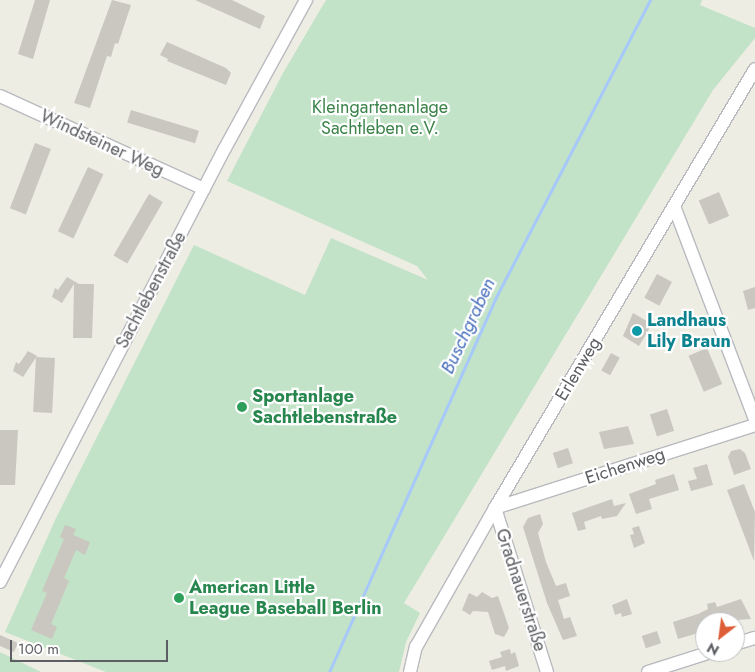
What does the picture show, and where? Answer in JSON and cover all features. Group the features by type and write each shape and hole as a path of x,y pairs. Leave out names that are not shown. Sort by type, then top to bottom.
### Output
{"street":[{"name":"Sachtlebenstraße","path":"0,582 204,189 306,0"},
{"name":"Erlenweg","path":"410,672 416,647 495,508 755,69"},
{"name":"Windsteiner Weg","path":"0,96 204,189"},
{"path":"674,206 755,419"},
{"name":"Eichenweg","path":"495,508 755,425"},
{"name":"Gradnauerstraße","path":"495,508 547,672"},
{"path":"648,672 695,657"}],"green space":[{"name":"Kleingartenanlage Sachtleben e.V.","path":"326,0 702,0 700,5 755,28 755,38 713,90 404,603 420,613 406,642 399,672 106,672 5,632 56,518 194,245 305,295 331,238 428,280 417,266 227,181 283,73"},
{"path":"0,652 41,672 0,672"}],"building":[{"path":"35,0 50,0 33,59 18,54"},
{"path":"112,0 131,5 118,44 115,43 111,57 107,56 90,108 74,103"},
{"path":"195,0 232,0 265,16 260,29"},
{"path":"167,42 226,68 231,73 226,85 167,61 168,59 160,55"},
{"path":"131,110 199,131 195,143 127,122"},
{"path":"35,143 51,149 26,214 10,208"},
{"path":"88,167 103,174 73,239 58,231"},
{"path":"719,192 729,216 709,225 699,201"},
{"path":"149,194 163,202 127,263 114,255"},
{"path":"657,274 672,282 659,306 644,298"},
{"path":"67,277 79,284 94,284 92,338 73,338 74,284 62,303 52,297 55,288 58,290"},
{"path":"755,287 755,308 748,310 743,291"},
{"name":"Landhaus Lily Braun","path":"633,313 652,324 639,346 623,336"},
{"path":"707,348 722,384 704,392 689,356"},
{"path":"28,351 37,356 23,377 13,371 16,362 19,364"},
{"path":"611,353 620,358 610,375 601,370"},
{"path":"36,357 55,358 52,413 33,412"},
{"path":"667,409 674,431 657,436 650,415"},
{"path":"628,426 634,444 604,449 599,432"},
{"path":"0,430 18,430 15,485 0,485"},
{"path":"568,448 573,463 558,468 553,453"},
{"path":"740,449 745,453 751,469 734,475 728,457 731,451"},
{"path":"707,464 713,485 691,491 688,481 697,479 693,468"},
{"path":"674,474 679,490 649,499 652,509 636,514 629,494 656,484 655,480"},
{"path":"744,484 755,512 754,561 727,490"},
{"path":"612,499 614,506 626,503 617,516 602,519 601,516 584,522 586,529 578,531 572,513"},
{"path":"540,514 543,524 538,533 546,562 556,586 566,583 570,596 558,600 564,619 570,617 577,636 563,640 547,603 523,527 528,518"},
{"path":"65,525 76,529 73,535 90,542 85,555 76,550 64,578 69,581 51,624 57,627 52,639 31,630 47,593 42,591 64,539 60,537"},
{"path":"639,526 645,543 634,548 630,535 634,534 632,528"},
{"path":"482,592 492,598 498,596 509,628 504,637 495,634 488,612 473,611 470,615 462,610 469,593 477,597"},
{"path":"627,599 632,614 622,617 621,613 615,615 612,605"},
{"path":"741,599 751,619 745,619 745,612 702,612 708,609 707,604 715,602 717,607"},
{"path":"695,615 695,634 678,639 673,622"},
{"path":"657,631 661,643 646,648 642,636"},
{"path":"0,635 18,643 14,652 0,646"},
{"path":"510,649 511,654 515,652 519,666 506,671 505,666 492,670 489,661 502,657 500,652"}],"waterway":[{"name":"Buschgraben","path":"329,672 495,299 650,0"}],"place":[{"name":"Landhaus Lily Braun","path":"637,331"},
{"name":"Sportanlage Sachtlebenstraße","path":"242,407"},
{"name":"American Little League Baseball Berlin","path":"179,598"}]}
